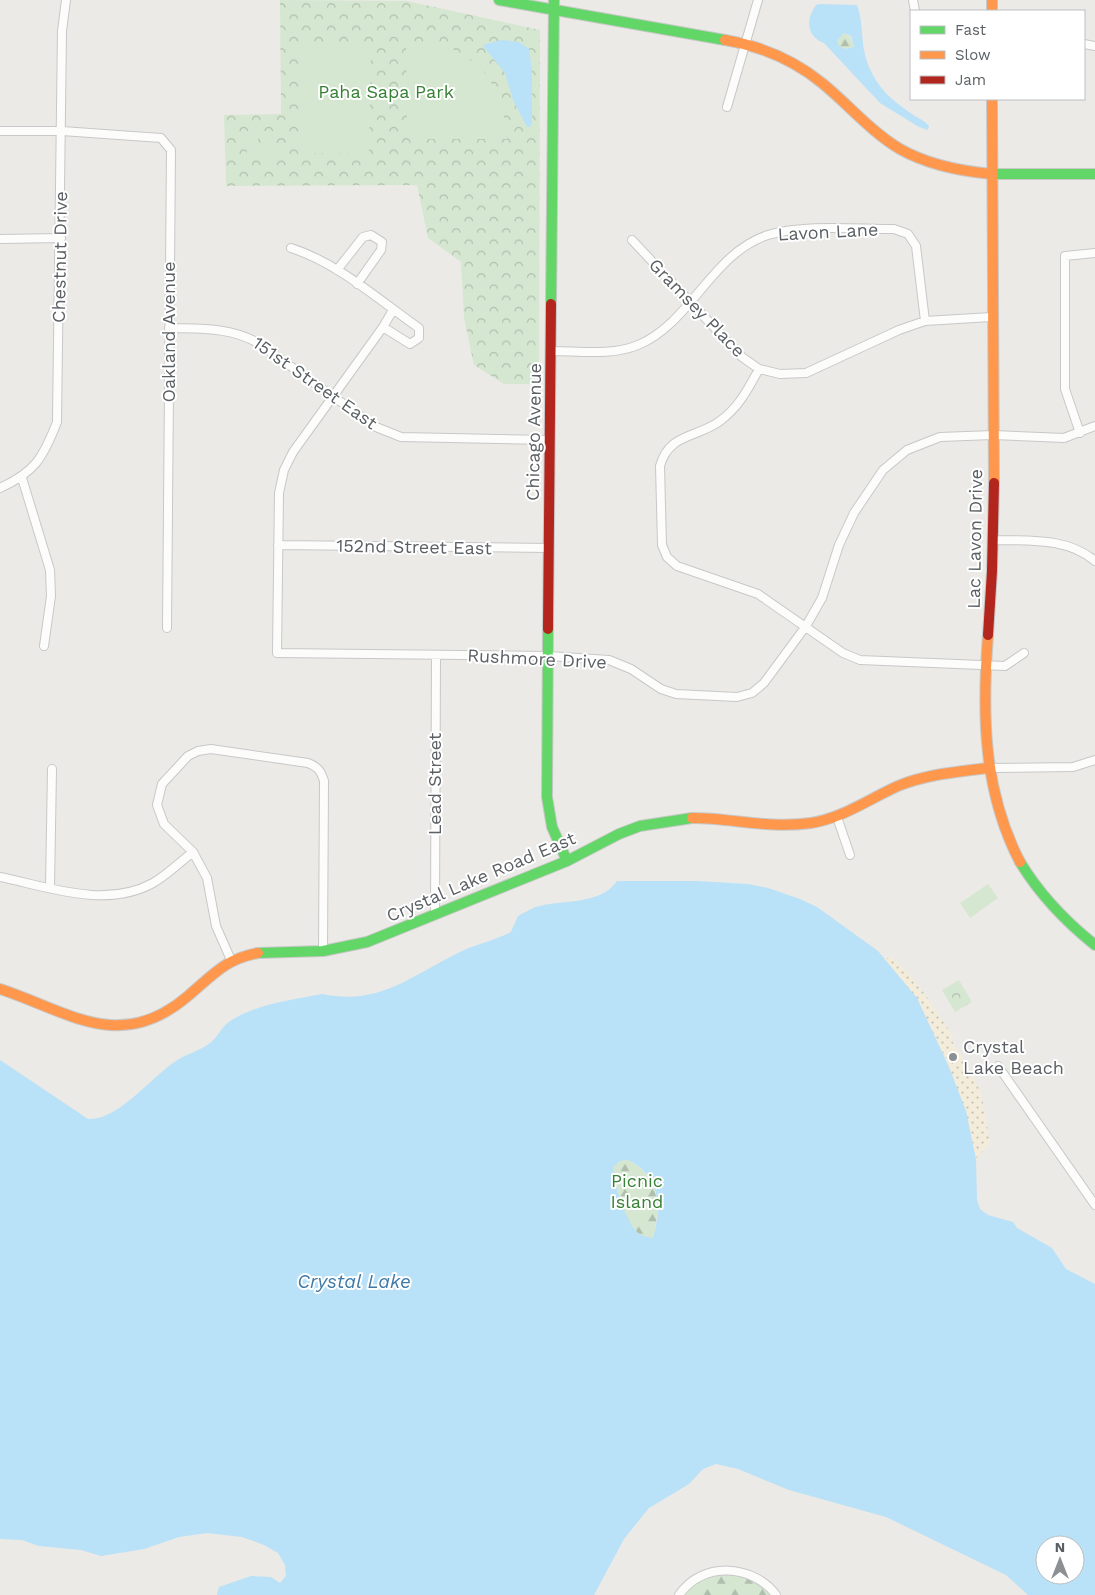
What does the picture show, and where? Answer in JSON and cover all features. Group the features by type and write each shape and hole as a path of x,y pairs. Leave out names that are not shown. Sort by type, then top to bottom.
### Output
{"street":[{"name":"Chestnut Drive","path":"0,488 22,478 45,453 57,422 61,238 62,31 66,0"},
{"path":"500,0 554,5 743,43 778,55 808,72 833,92 869,128 902,151 946,168 992,174 1095,174"},
{"path":"727,107 743,43 758,0"},
{"name":"Chicago Avenue","path":"554,5 548,798 552,827 567,861"},
{"name":"Lac Lavon Drive","path":"992,100 993,540 986,666 985,742 988,768 996,804 1010,843 1030,878 1054,909 1095,945"},
{"name":"Oakland Avenue","path":"0,131 62,131 161,138 171,150 167,628"},
{"name":"Lavon Lane","path":"551,351 614,351 638,345 660,332 736,254 767,236 796,230 894,229 908,234 916,246 925,321"},
{"path":"337,270 363,238 371,235 382,242 381,250 357,284"},
{"path":"0,239 61,238"},
{"name":"Gramsey Place","path":"632,240 742,357 759,369 780,374 806,374 899,330 925,321 991,316 993,314"},
{"path":"291,248 314,255 357,284 418,328 419,338 410,344 383,327"},
{"path":"1080,434 1065,389 1065,256 1095,253"},
{"path":"278,545 279,493 284,470 293,452 383,327 393,310"},
{"name":"151st Street East","path":"169,328 220,329 244,335 376,427 401,437 550,440"},
{"path":"759,369 742,401 719,422 674,442 663,454 660,466 662,545 667,557 677,566 758,594 843,653 860,660 1005,666 1024,653"},
{"name":"Rushmore Drive","path":"278,545 277,653 548,656 609,660 631,669 661,689 676,694 737,697 752,693 764,684 806,626 822,598 839,544 854,513 883,470 907,450 940,436 993,435 1064,438 1080,434 1095,426"},
{"path":"22,478 45,548 50,570 51,596 44,646"},
{"path":"993,540 1054,542 1072,547 1095,561"},
{"name":"152nd Street East","path":"278,545 549,548"},
{"name":"Lead Street","path":"435,914 436,655"},
{"path":"231,960 216,926 207,878 193,852 164,824 157,805 162,784 188,756 198,751 211,749 303,762 317,767 322,773 324,781 323,951"},
{"path":"988,768 1073,767 1095,760"},
{"name":"Crystal Lake Road East","path":"0,989 39,1002 76,1020 102,1025 130,1026 159,1017 178,1005 231,960 257,952 323,951 367,942 567,861 619,834 659,821 707,818 780,826 837,817 898,786 925,776 988,768"},
{"path":"50,887 52,769"},
{"path":"837,817 850,855"},
{"path":"0,877 97,896 127,894 154,883 193,852"},
{"path":"998,1066 1095,1205"},
{"path":"679,1595 690,1584 700,1578 717,1572 735,1570 760,1579 776,1595"}],"green space":[{"name":"Paha Sapa Park","path":"280,0 407,1 540,30 539,384 504,384 474,365 464,318 461,262 428,238 417,185 226,186 224,115 281,114"},
{"path":"844,33 850,36 854,47 845,49 839,47 837,41"},
{"path":"406,40 448,46 481,67 502,100 507,139 418,139 407,129"},
{"path":"300,46 371,47 369,154 299,153"},
{"path":"246,131 258,131 258,157 247,157"},
{"path":"262,131 273,131 274,157 262,157"},
{"path":"988,884 998,898 970,918 960,903"},
{"path":"959,980 972,1002 955,1012 942,990"},
{"name":"Picnic Island","path":"628,1160 647,1175 656,1193 657,1215 653,1238 638,1233 629,1221 621,1201 615,1181 614,1166 620,1161"},
{"path":"721,1574 736,1575 755,1581 772,1595 683,1595 699,1582"}],"sand":[{"name":"Crystal Lake Beach","path":"891,957 901,965 925,994 953,1036 952,1041 979,1089 990,1143 976,1159 969,1128 949,1068 925,1018 884,959"}],"water":[{"path":"816,5 857,5 865,55 874,77 888,95 925,122 929,126 928,130 919,127 880,103 824,43 814,37 809,22","holes":["844,33 851,36 854,47 845,49 839,46 837,41"]},
{"path":"501,40 519,42 529,49 532,71 532,123 530,127 527,127 513,100 505,73 483,45"},
{"name":"Crystal Lake","path":"617,881 697,881 748,884 768,888 817,907 878,951 917,998 949,1067 966,1111 976,1159 977,1200 980,1209 988,1215 1013,1222 1017,1228 1052,1248 1066,1269 1095,1284 1095,1595 1028,1595 1006,1575 886,1517 789,1490 738,1469 716,1464 703,1469 689,1484 649,1508 624,1539 594,1595 217,1595 219,1587 251,1576 271,1577 280,1583 286,1576 285,1565 278,1553 264,1545 242,1537 207,1533 179,1537 144,1549 101,1556 81,1550 39,1546 22,1540 0,1539 0,1060 88,1119 99,1118 122,1106 166,1068 184,1056 210,1043 227,1023 251,1010 274,1003 322,994 342,997 361,996 394,987 464,950 511,932 518,916 536,907 591,898 610,889","holes":["628,1160 639,1166 647,1174 656,1193 657,1215 653,1238 638,1233 629,1221 615,1181 614,1166 620,1161"]}],"traffic: fast":[{"path":"499,0 725,40"},
{"path":"551,304 554,0"},
{"path":"991,174 1095,174"},
{"path":"548,629 547,797 552,827 567,861"},
{"path":"258,953 323,951 367,942 567,861 619,834 640,826 692,818"},
{"path":"1020,862 1036,886 1054,907 1073,927 1095,945"}],"traffic: slow":[{"path":"992,0 992,10"},
{"path":"725,40 764,50 800,67 832,91 889,142 911,155 944,166 991,174"},
{"path":"992,100 994,483"},
{"path":"988,635 985,694 988,752 999,808 1020,862"},
{"path":"692,818 780,825 823,821 845,813 909,782 942,774 988,768"},
{"path":"0,989 72,1017 95,1023 117,1025 140,1023 163,1013 228,964 237,959 258,953"}],"traffic: jam":[{"path":"548,629 551,304"},
{"path":"988,635 994,483"}],"place":[{"name":"Crystal Lake Beach","path":"953,1057"}]}
